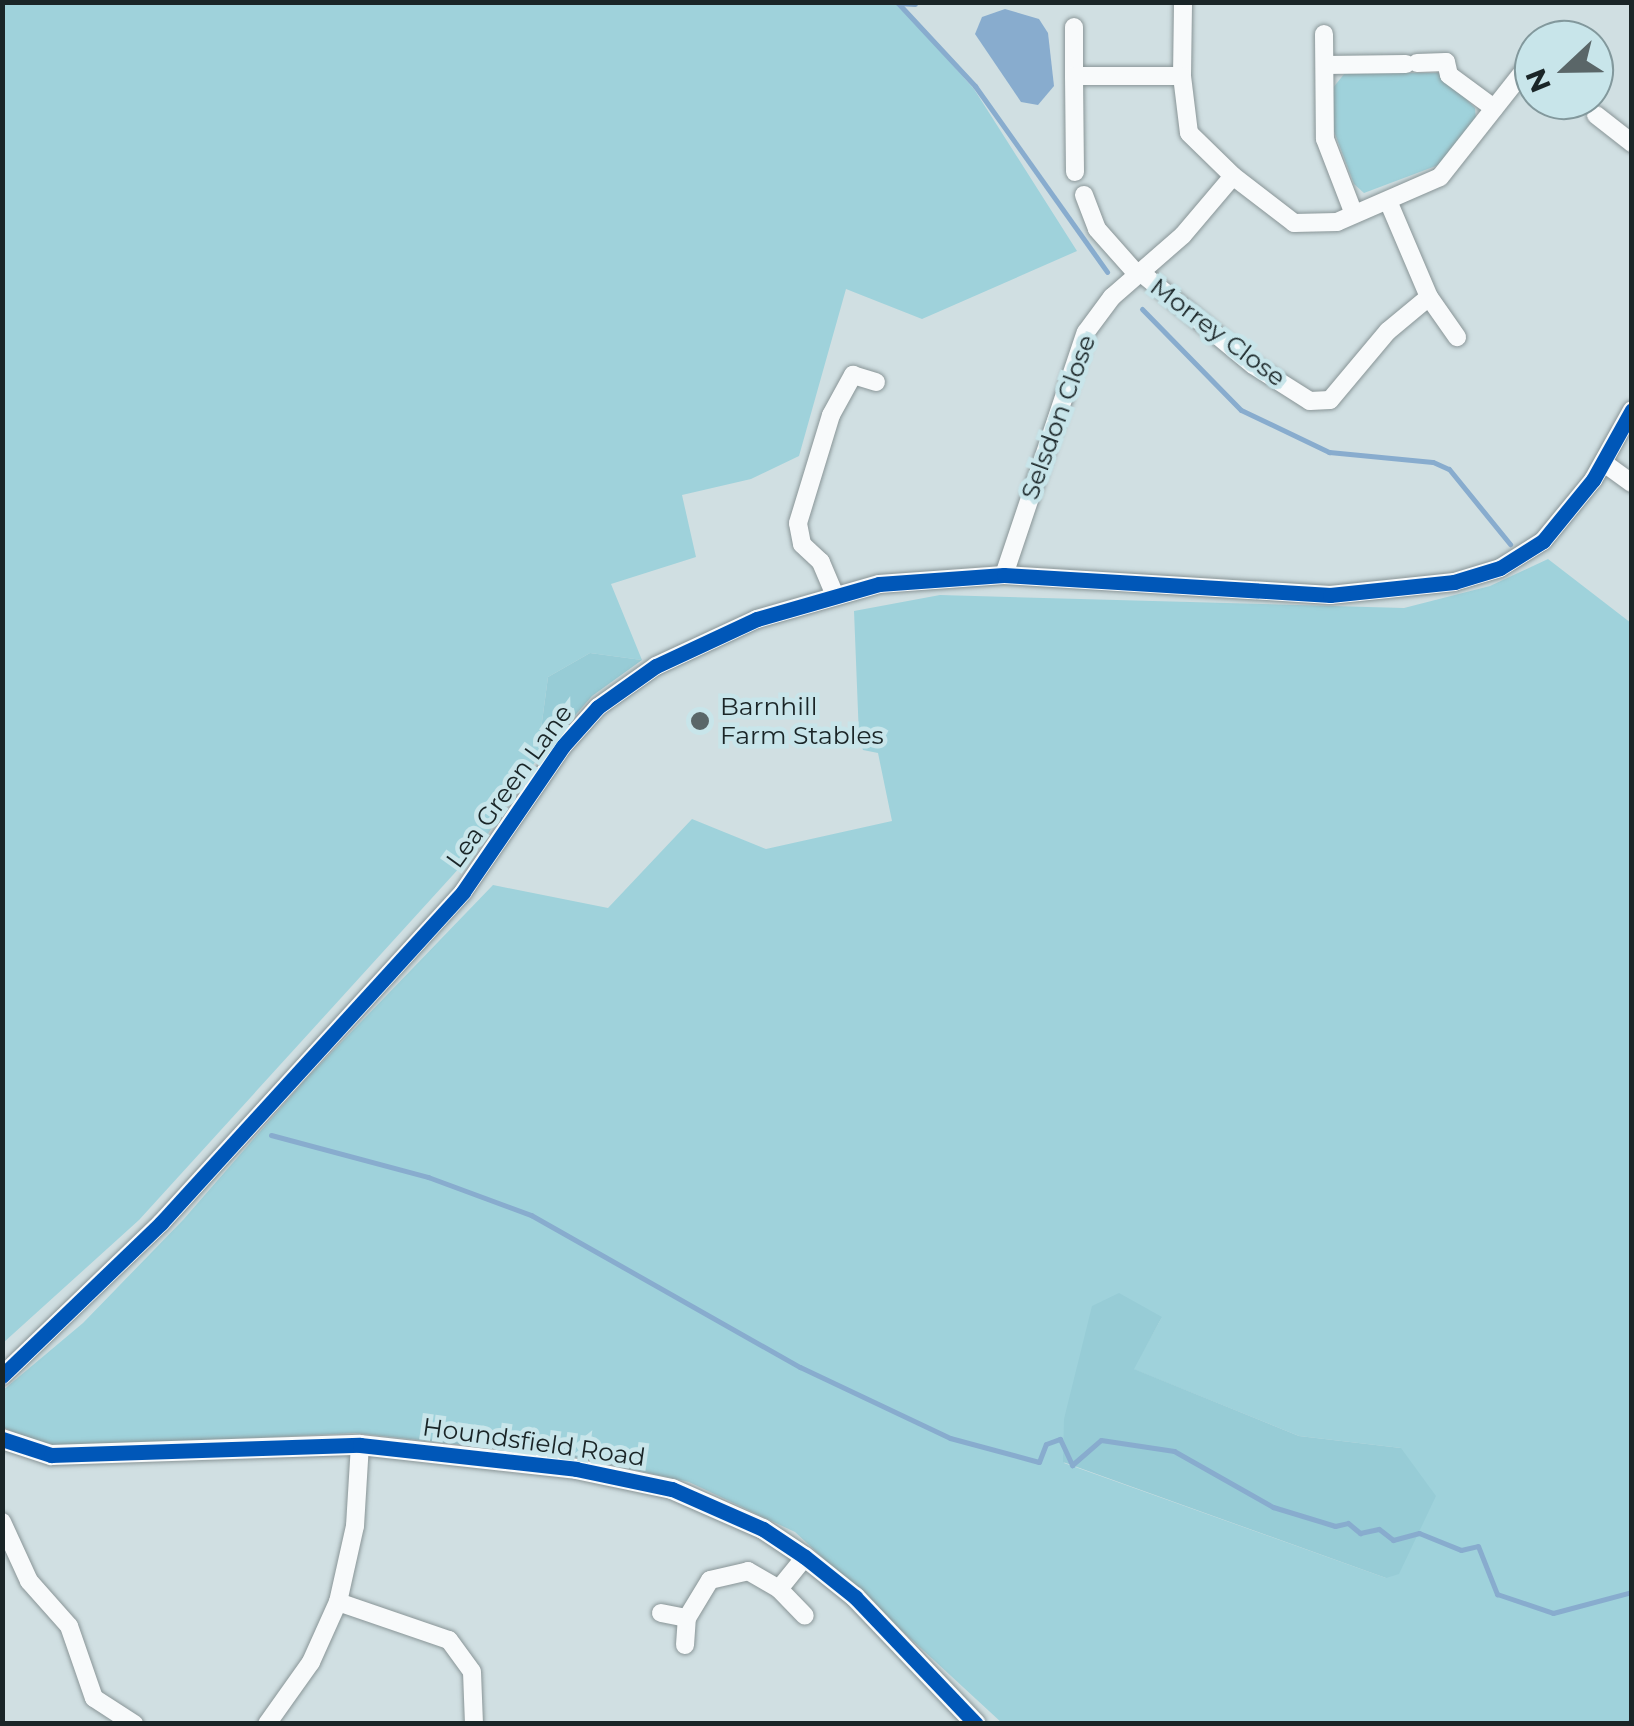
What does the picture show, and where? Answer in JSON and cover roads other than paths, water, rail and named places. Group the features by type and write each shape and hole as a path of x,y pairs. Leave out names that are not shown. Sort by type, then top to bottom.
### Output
{"street":[{"path":"1183,2 1182,76 1189,133 1232,176 1294,223 1322,227 1388,201 1455,164 1514,83"},
{"path":"1074,27 1075,172"},
{"path":"1324,34 1325,139 1354,214"},
{"path":"1325,65 1446,62 1450,76 1494,108"},
{"path":"1074,76 1182,76"},
{"path":"1602,120 1632,143"},
{"name":"Selsdon Close","path":"1004,575 1086,332 1138,272 1184,235 1232,176"},
{"path":"1084,195 1096,228 1138,272"},
{"path":"1388,201 1429,296 1457,337"},
{"name":"Morrey Close","path":"1138,272 1253,365 1320,402 1336,395 1388,331 1429,296"},
{"path":"834,593 821,562 802,544 798,523 830,414 853,375 876,382"},
{"name":"Lea Green Lane","path":"2,1376 161,1223 463,892 564,746 598,707 704,641 834,593 1004,575 1312,595 1454,582 1500,568 1544,542 1604,462 1632,410"},
{"path":"1604,462 1632,483"},
{"name":"Houndsfield Road","path":"2,1439 51,1455 360,1445 576,1469 672,1489 763,1529 805,1557 854,1597 976,1724"},
{"path":"267,1724 311,1662 338,1602 355,1526 360,1445"},
{"path":"4,1532 29,1581 69,1626 94,1698 134,1724"},
{"path":"779,1589 805,1557"},
{"path":"685,1645 687,1618 719,1574 748,1571 779,1589 805,1616"},
{"path":"338,1602 448,1640 472,1672 478,1693 474,1724"},
{"path":"660,1613 687,1618"}],"waterway":[{"path":"897,2 975,86 1107,272"},
{"path":"898,3 915,4"},
{"path":"1142,309 1241,410 1329,452 1433,462 1449,469 1510,544"},
{"path":"271,1135 428,1177 531,1215 800,1367 950,1438 1039,1462 1046,1444 1060,1439 1072,1465 1101,1440 1174,1451 1273,1507 1335,1526 1348,1523 1360,1533 1379,1529 1393,1540 1419,1533 1461,1550 1478,1546 1497,1594 1553,1613 1632,1592"},
{"path":"1627,1724 1632,1720"}],"place":[{"name":"Barnhill Farm Stables","path":"700,721"}]}
